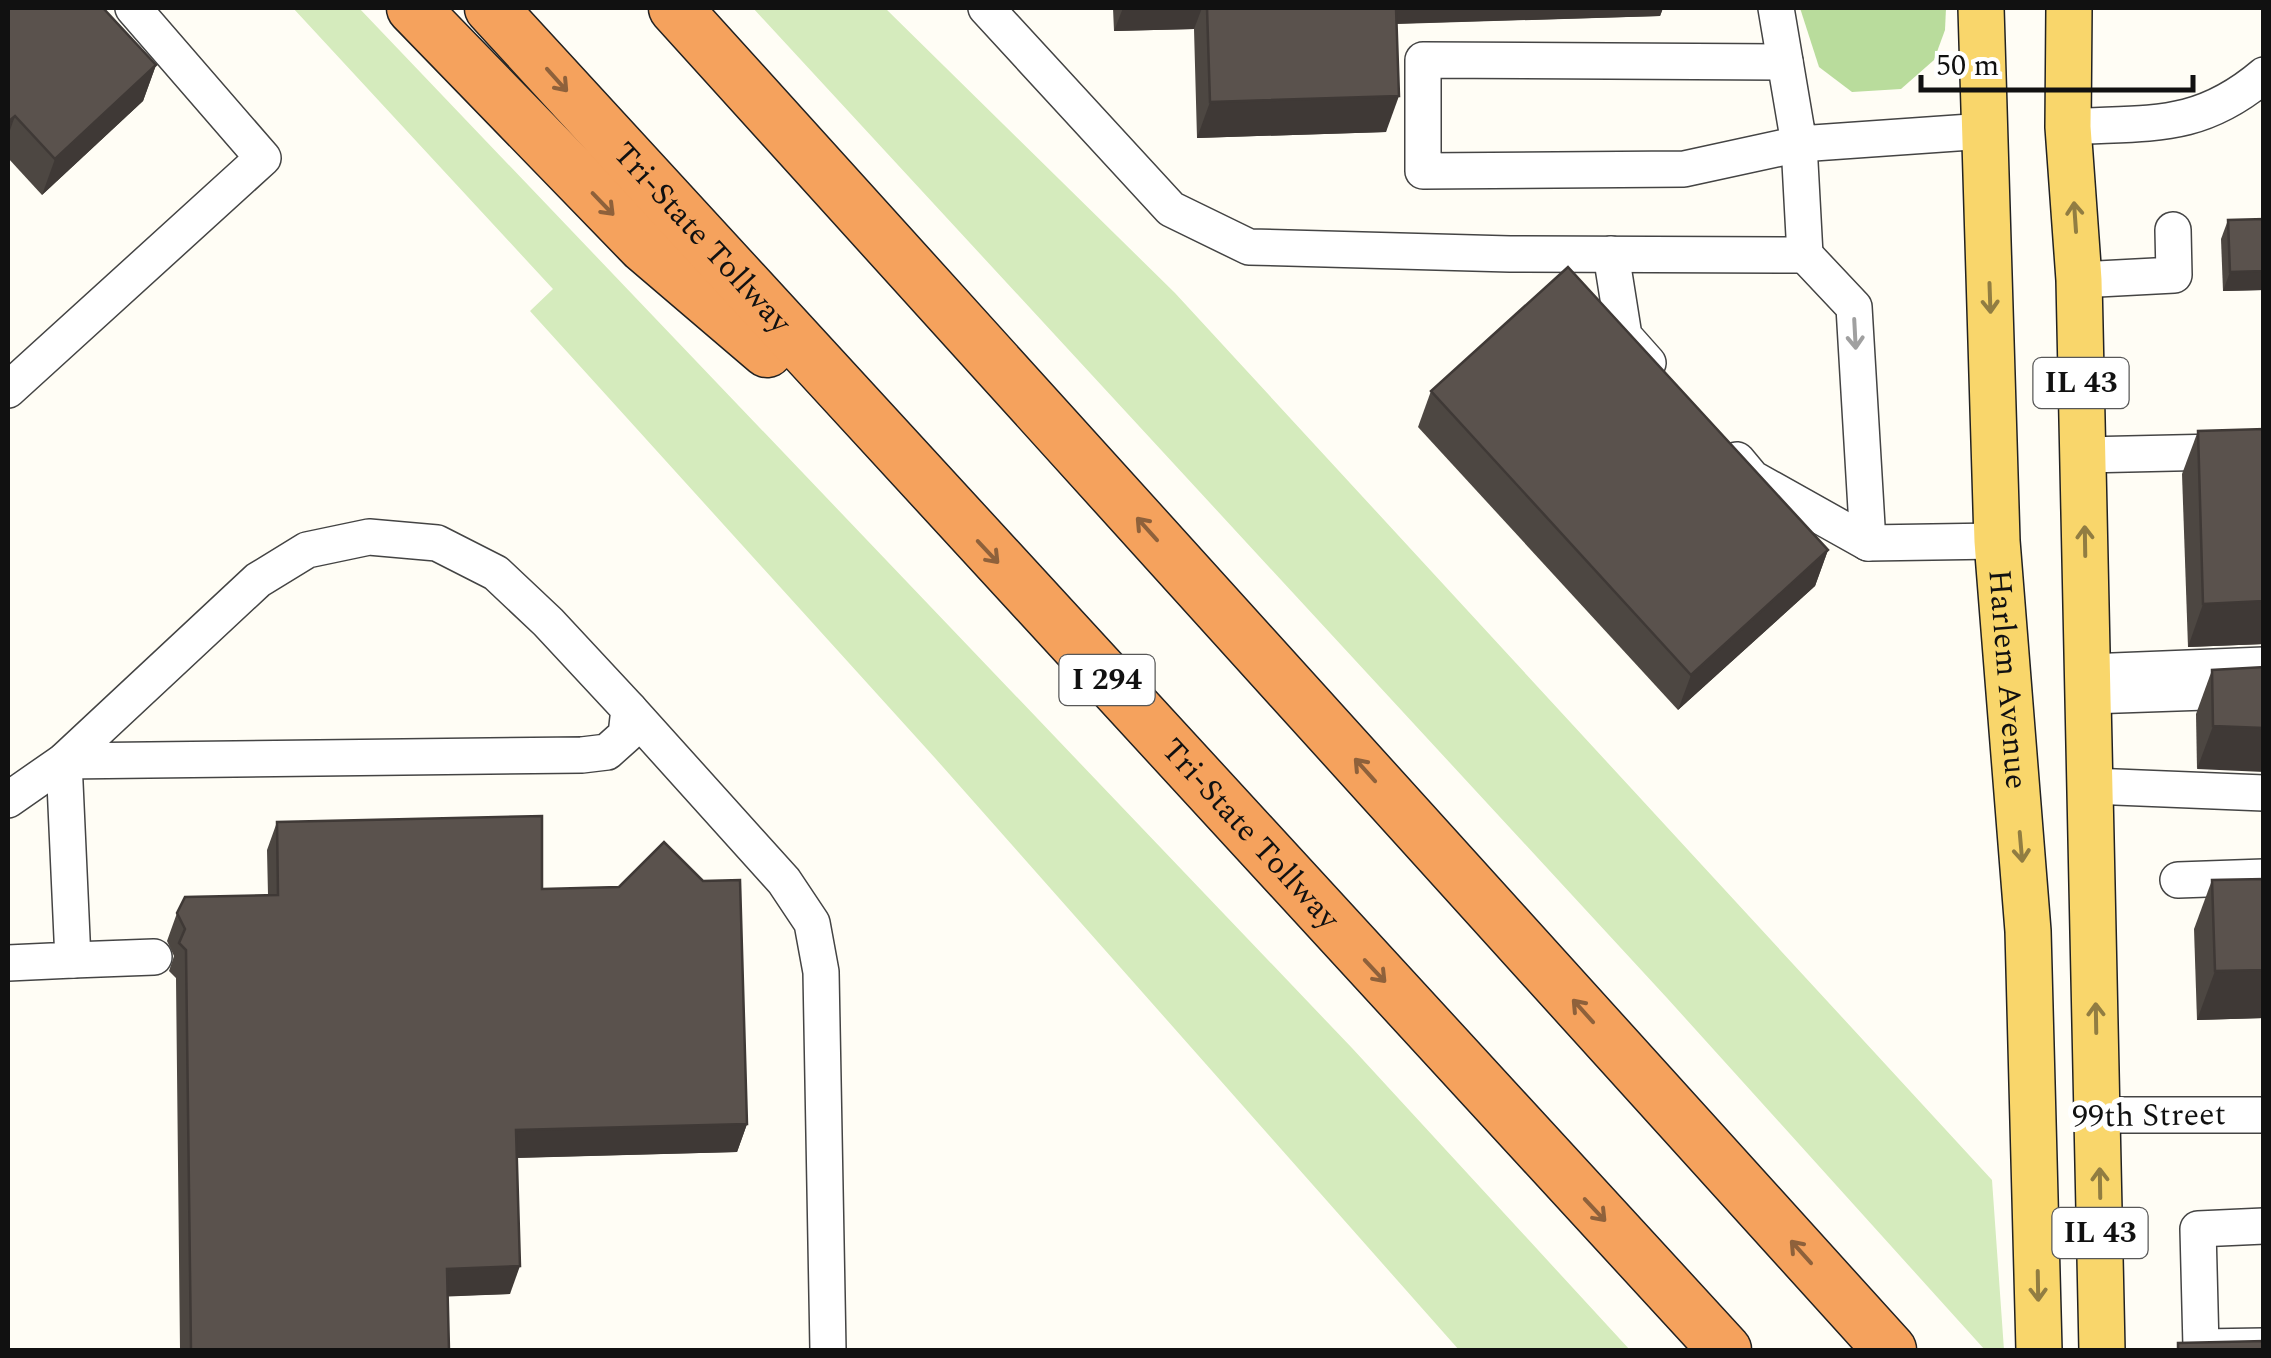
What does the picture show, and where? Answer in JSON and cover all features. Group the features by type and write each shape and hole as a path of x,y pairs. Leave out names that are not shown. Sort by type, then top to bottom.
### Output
{"highway":[{"path":"414,8 644,246 936,495"},
{"name":"Tri-State Tollway","path":"491,8 1725,1350"},
{"path":"675,8 1878,1338"}],"main road":[{"name":"Harlem Avenue","path":"1981,8 1997,541 2028,931 2039,1350"},
{"name":"IL 43","path":"2069,8 2068,127 2079,280 2102,1350"},
{"name":"99th Street","path":"2034,1118 2099,1116"}],"street":[{"path":"8,390 263,158 132,8"},
{"path":"986,8 1171,209 1248,247 1806,255"},
{"path":"1776,8 1798,144 1806,255 1854,307 1868,543"},
{"path":"1785,62 1424,60 1423,171 1684,168 1798,144 1985,131"},
{"path":"2068,127 2183,120 2210,112 2264,76"},
{"path":"2079,280 2174,275 2173,230"},
{"path":"1610,254 1624,336 1675,392"},
{"path":"1714,435 1752,478 1868,543 1997,541"},
{"path":"2083,455 2264,451"},
{"path":"8,800 64,761 258,580 307,550 369,536 437,542 496,574 548,622 629,709 784,881 812,923 821,972 828,1350"},
{"path":"2088,684 2264,665"},
{"path":"2088,684 2264,690"},
{"path":"64,761 582,755 607,752 626,735 629,709"},
{"path":"64,761 72,960"},
{"path":"2091,786 2264,793"},
{"path":"2178,880 2264,877"},
{"path":"8,962 154,957"},
{"name":"99th Street","path":"2099,1116 2264,1115"},
{"path":"2264,1226 2198,1229 2201,1347 2264,1346"}],"green space":[{"path":"293,8 359,8 1352,1048 1630,1350 1459,1350 935,758 530,311 553,289"},
{"path":"753,8 885,8 1175,293 1992,1180 2004,1350 1985,1350 1667,998"},
{"path":"1800,8 1946,8 1945,30 1934,60 1901,89 1852,92 1819,67"}],"building":[{"path":"8,8 103,8 156,65 55,159 15,116 8,122"},
{"path":"1207,8 1396,8 1399,96 1210,102"},
{"path":"2264,219 2264,271 2230,272 2228,220"},
{"path":"1568,267 1828,550 1691,675 1431,391"},
{"path":"2264,429 2264,601 2203,604 2198,431"},
{"path":"2264,667 2264,728 2213,726 2212,670"},
{"path":"542,816 542,889 619,887 664,842 703,881 740,880 747,1124 516,1130 520,1266 447,1269 449,1350 191,1350 186,950 179,943 185,929 177,913 185,897 278,895 277,822"},
{"path":"2264,879 2264,970 2215,971 2212,880"},
{"path":"2264,1341 2264,1350 2178,1350 2178,1343"}]}
